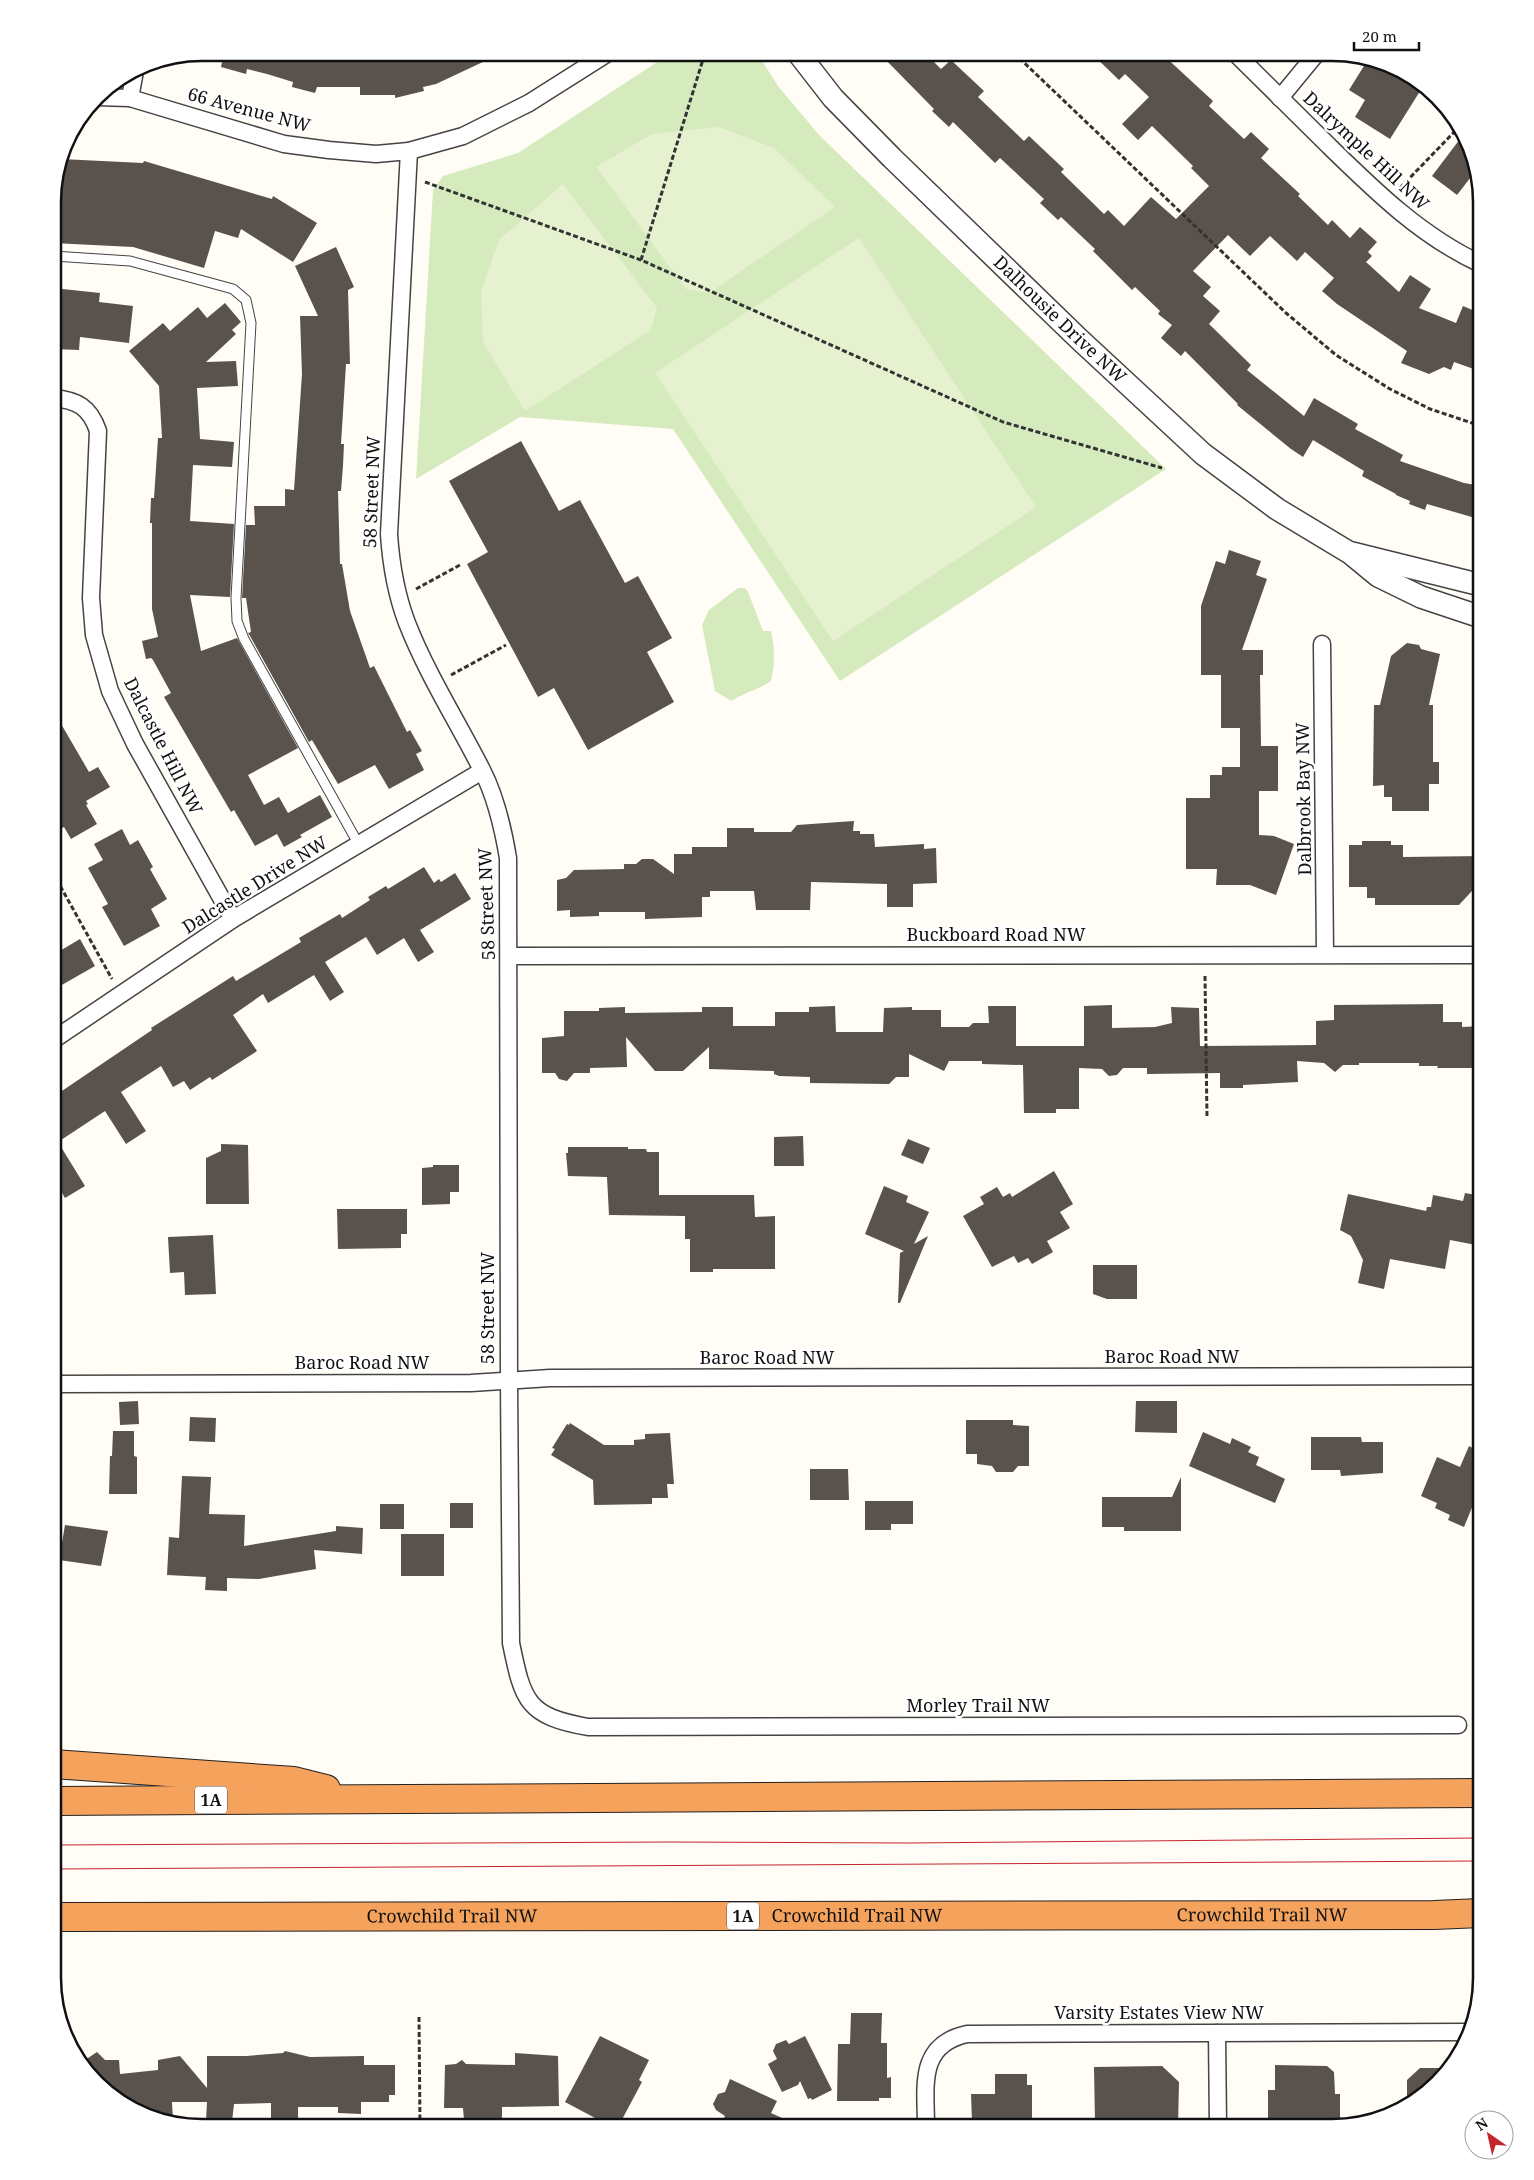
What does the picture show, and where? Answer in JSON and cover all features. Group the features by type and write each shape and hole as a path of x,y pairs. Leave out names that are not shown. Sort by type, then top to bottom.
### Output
{"highway":[{"path":"61,1765 294,1781 369,1799"},
{"name":"1A","path":"61,1801 1473,1793"},
{"name":"Crowchild Trail NW","path":"61,1918 1473,1913"},
{"path":"1434,1915 1473,1930"}],"street":[{"name":"66 Avenue NW","path":"108,97 130,98 284,144 376,154 409,151 463,136 529,103 594,62"},
{"name":"Dalhousie Drive NW","path":"805,62 833,98 892,158 1106,364 1203,454 1277,509 1350,553 1378,576 1421,597 1473,614"},
{"name":"Dalrymple Hill NW","path":"1244,62 1387,201 1421,229 1473,259"},
{"path":"1280,98 1310,62"},
{"path":"130,98 133,79"},
{"name":"58 Street NW","path":"409,151 388,534 391,563 407,624 496,802 508,858 510,956 508,1121 511,1644 518,1679"},
{"name":"Dalcastle Hill NW","path":"62,399 69,399 80,404 94,421 98,431 90,598 94,635 110,691 135,744 233,919"},
{"name":"Dalhousie Drive NW","path":"1350,553 1473,583"},
{"name":"Dalbrook Bay NW","path":"1322,644 1325,954"},
{"name":"Dalcastle Drive NW","path":"62,1034 233,919 482,771"},
{"name":"Buckboard Road NW","path":"510,956 1473,955"},
{"name":"Baroc Road NW","path":"61,1384 509,1382 550,1378 1473,1376"},
{"name":"Morley Trail NW","path":"518,1679 527,1697 540,1712 560,1722 588,1727 1458,1725"},
{"name":"Varsity Estates View NW","path":"926,2119 926,2074 928,2065 941,2045 958,2036 967,2034 1462,2032"},
{"path":"1217,2033 1218,2119"}],"lane":[{"path":"62,257 130,261 233,289 246,300 251,323 236,598 237,621 244,639 359,845"}],"path":[{"path":"640,260 702,62"},
{"path":"1023,62 1286,313 1336,355 1398,393 1430,409 1473,423"},
{"path":"1387,201 1454,132"},
{"path":"424,182 640,260 1003,422 1162,468"},
{"path":"413,591 460,565"},
{"path":"450,675 506,645"},
{"path":"62,888 112,980"},
{"path":"1206,976 1207,1118"},
{"path":"419,2017 420,2118"}],"green space":[{"path":"657,62 763,62 778,86 819,135 1166,469 840,681 673,429 520,417 416,479 433,190 443,176 518,153"},
{"path":"719,127 774,148 835,207 709,293 686,289 596,167 652,134"},
{"path":"563,184 657,308 651,330 525,411 483,342 481,292 499,240"},
{"path":"859,238 1036,507 833,641 655,373"},
{"path":"738,588 745,588 748,592 763,631 771,631 774,662 771,681 731,701 715,691 702,625 709,610"}],"building":[{"path":"222,62 483,62 436,84 423,87 424,91 395,98 395,95 360,95 360,87 317,87 315,93 292,87 293,82 267,74 247,69 246,74 221,67"},
{"path":"888,62 934,62 941,69 949,62 953,62 984,91 978,97 1024,141 1029,136 1064,169 1061,172 1104,214 1108,210 1124,226 1151,197 1176,219 1209,186 1191,168 1193,166 1152,126 1138,140 1122,124 1149,97 1125,74 1119,80 1100,62 1171,62 1213,101 1209,106 1244,139 1251,132 1269,149 1261,158 1300,194 1298,196 1328,225 1332,220 1350,238 1360,227 1377,242 1368,252 1372,256 1366,262 1399,292 1410,275 1431,289 1419,308 1456,323 1463,306 1473,310 1473,369 1454,362 1451,370 1444,367 1429,374 1401,363 1407,351 1337,304 1322,291 1334,278 1305,252 1297,261 1270,236 1250,256 1228,235 1193,271 1211,287 1203,296 1220,311 1209,324 1251,365 1247,370 1304,416 1314,398 1358,424 1355,429 1403,455 1400,461 1473,484 1473,517 1427,504 1425,510 1409,504 1410,501 1362,476 1364,471 1313,440 1303,457 1291,449 1237,405 1185,351 1181,356 1161,338 1172,325 1158,314 1160,311 1135,287 1132,290 1093,251 1095,249 1061,217 1058,220 1040,203 1044,199 1000,158 995,163 953,122 949,127 932,111 934,109"},
{"path":"1364,65 1394,76 1420,92 1390,139 1355,117 1365,100 1349,90"},
{"path":"1458,141 1471,177 1457,195 1432,176"},
{"path":"68,159 143,163 144,161 272,199 273,196 317,223 293,262 241,229 238,238 215,231 204,268 133,247 62,243 62,184"},
{"path":"336,247 354,287 348,290 350,364 346,364 341,444 344,444 343,466 341,491 338,491 340,564 342,564 350,611 370,668 374,666 407,732 410,730 422,751 416,754 424,770 389,789 375,765 338,784 312,740 309,742 248,633 251,632 246,598 242,598 246,525 255,525 254,506 285,506 285,489 294,490 302,374 300,316 318,316 295,266"},
{"path":"62,289 100,293 99,302 133,306 129,343 80,337 79,350 62,349"},
{"path":"225,303 241,322 232,330 236,334 206,362 236,361 238,386 197,388 200,439 234,442 232,467 193,465 190,521 234,524 230,597 190,595 201,651 237,638 298,748 248,775 264,805 279,797 288,813 320,795 332,817 300,835 302,837 284,847 277,834 255,846 234,810 231,812 164,697 171,693 153,660 151,658 146,659 142,641 158,637 152,609 152,523 150,523 151,498 154,498 158,438 162,438 159,386 129,351 163,323 170,331 198,307 207,318"},
{"path":"521,441 559,511 580,500 625,583 638,576 672,638 647,652 674,702 588,750 554,688 538,697 467,564 488,552 449,481"},
{"path":"1229,550 1261,561 1256,575 1267,579 1242,650 1263,650 1263,675 1260,675 1261,746 1278,746 1278,791 1259,791 1259,835 1274,836 1294,844 1276,895 1250,885 1216,885 1217,869 1186,869 1186,798 1210,798 1210,775 1222,775 1222,767 1240,767 1240,728 1221,728 1221,675 1201,675 1201,606 1216,561 1225,564"},
{"path":"1407,643 1419,645 1421,649 1440,654 1429,705 1433,705 1433,762 1439,762 1439,784 1429,784 1429,811 1392,811 1392,797 1384,797 1384,785 1373,786 1374,705 1380,705 1391,656"},
{"path":"62,725 89,772 98,767 110,787 86,801 88,804 86,805 97,824 71,839 64,827 62,828"},
{"path":"854,821 853,831 860,831 860,834 874,834 875,847 924,844 924,849 936,848 937,883 913,884 913,907 887,907 887,884 811,882 810,910 756,910 754,891 710,891 710,897 702,897 702,917 645,919 645,912 599,912 599,916 570,917 570,910 557,911 557,880 566,878 574,870 624,869 624,864 636,864 642,859 653,859 674,874 674,854 692,854 692,847 727,847 727,828 754,828 754,832 791,832 797,825"},
{"path":"122,829 130,845 138,840 153,867 150,869 167,899 151,909 160,926 124,946 102,907 108,904 88,868 103,860 94,844"},
{"path":"1362,841 1391,841 1391,845 1403,845 1403,857 1473,856 1473,890 1459,905 1375,905 1375,898 1367,898 1367,887 1349,887 1349,845 1362,845"},
{"path":"424,867 434,883 439,879 441,882 455,873 471,899 420,930 434,952 418,962 404,938 377,955 366,937 325,962 344,992 330,1001 314,975 268,1003 263,994 233,1015 257,1051 212,1080 210,1077 190,1090 184,1081 173,1087 161,1066 121,1092 146,1131 126,1144 105,1111 61,1140 61,1091 152,1030 151,1028 233,976 236,981 301,942 299,938 340,914 342,918 370,900 368,897 386,886 388,889"},
{"path":"80,939 95,966 62,985 62,950"},
{"path":"1443,1004 1443,1022 1462,1022 1462,1027 1473,1026 1473,1067 1437,1068 1438,1066 1419,1066 1419,1063 1359,1063 1359,1065 1343,1065 1335,1072 1324,1063 1297,1061 1298,1082 1243,1085 1243,1088 1220,1088 1220,1073 1147,1074 1147,1068 1123,1068 1117,1075 1109,1076 1102,1069 1079,1068 1079,1109 1056,1109 1056,1113 1024,1113 1023,1065 982,1064 982,1061 949,1061 944,1071 909,1054 909,1077 896,1077 889,1084 810,1083 810,1077 779,1076 774,1074 774,1071 709,1069 709,1047 683,1071 655,1071 626,1037 627,1067 590,1068 590,1073 574,1073 567,1081 559,1079 555,1073 542,1073 542,1038 564,1036 564,1011 599,1011 599,1008 625,1007 625,1013 702,1012 702,1007 733,1007 733,1026 775,1026 775,1012 809,1012 809,1007 835,1006 836,1032 883,1032 884,1008 912,1007 912,1010 941,1010 941,1027 969,1027 973,1023 989,1023 988,1006 1016,1006 1016,1046 1084,1046 1084,1006 1112,1005 1112,1028 1155,1027 1172,1023 1171,1007 1199,1008 1200,1046 1316,1045 1316,1021 1334,1020 1334,1005"},
{"path":"803,1136 804,1166 774,1166 774,1137"},
{"path":"908,1139 930,1148 923,1164 901,1155"},
{"path":"221,1144 248,1145 249,1204 206,1204 206,1158 221,1151"},
{"path":"568,1147 628,1147 628,1149 646,1149 647,1152 659,1152 659,1195 754,1195 755,1217 775,1216 775,1269 713,1269 713,1272 690,1272 690,1239 685,1239 685,1216 609,1215 607,1177 568,1176 566,1153 568,1153"},
{"path":"61,1148 85,1186 65,1198 61,1192"},
{"path":"433,1165 459,1165 459,1192 450,1192 450,1204 422,1205 422,1168 433,1167"},
{"path":"1054,1171 1073,1204 1060,1212 1070,1228 1047,1241 1053,1252 1032,1264 1028,1258 1018,1263 1014,1256 992,1267 963,1216 984,1204 980,1197 997,1187 1003,1197 1010,1193 1012,1197"},
{"path":"884,1186 908,1196 906,1202 929,1212 914,1244 928,1236 900,1303 898,1303 900,1253 904,1251 865,1234"},
{"path":"1465,1193 1473,1194 1473,1244 1450,1240 1445,1269 1390,1259 1384,1289 1358,1283 1363,1260 1351,1236 1340,1230 1348,1194 1426,1211 1427,1207 1431,1207 1433,1195 1463,1201"},
{"path":"337,1209 407,1209 407,1234 401,1234 401,1248 338,1249"},
{"path":"213,1235 216,1294 185,1295 184,1272 170,1273 168,1237"},
{"path":"1093,1265 1137,1265 1137,1299 1107,1299 1093,1294"},
{"path":"138,1401 139,1424 120,1425 119,1402"},
{"path":"1136,1401 1177,1401 1177,1433 1135,1432"},
{"path":"190,1417 216,1418 215,1442 189,1441"},
{"path":"966,1420 1013,1420 1013,1425 1029,1426 1029,1466 1018,1466 1013,1472 996,1472 992,1466 977,1464 977,1454 966,1454"},
{"path":"570,1423 604,1445 634,1445 634,1440 645,1439 645,1434 670,1433 674,1484 667,1484 668,1498 652,1498 652,1504 594,1505 593,1480 551,1455 555,1449 552,1448 567,1424 569,1425"},
{"path":"113,1431 134,1431 134,1456 137,1457 137,1494 109,1494"},
{"path":"1203,1432 1230,1444 1232,1438 1251,1447 1248,1452 1259,1457 1256,1465 1285,1479 1275,1503 1189,1466"},
{"path":"1311,1437 1361,1437 1362,1442 1383,1442 1383,1473 1341,1476 1340,1470 1311,1470"},
{"path":"1469,1446 1473,1448 1473,1505 1464,1527 1448,1520 1450,1515 1435,1508 1437,1503 1421,1496 1437,1457 1460,1467"},
{"path":"810,1469 848,1469 849,1500 810,1500"},
{"path":"182,1476 211,1477 209,1514 245,1515 244,1546 336,1531 336,1526 363,1528 362,1554 314,1550 316,1569 259,1579 227,1578 227,1591 205,1590 206,1577 167,1575 169,1537 179,1538"},
{"path":"1181,1477 1181,1531 1124,1531 1124,1527 1102,1527 1102,1497 1172,1497"},
{"path":"865,1501 913,1501 913,1524 891,1524 891,1530 865,1530"},
{"path":"450,1503 473,1503 473,1528 450,1528"},
{"path":"380,1504 404,1504 404,1529 380,1529"},
{"path":"65,1525 108,1531 101,1566 61,1560"},
{"path":"401,1534 444,1534 444,1576 401,1576"},
{"path":"851,2013 882,2013 881,2043 887,2043 887,2078 891,2077 891,2098 879,2098 879,2101 837,2101 838,2044 850,2044"},
{"path":"600,2036 649,2060 639,2080 642,2082 623,2118 596,2118 565,2102"},
{"path":"805,2036 832,2090 812,2100 811,2098 808,2099 800,2081 798,2085 782,2092 768,2064 777,2059 773,2051 776,2044 786,2040 789,2044"},
{"path":"285,2051 310,2057 364,2056 364,2065 395,2065 395,2095 389,2095 389,2102 361,2102 361,2114 338,2113 338,2107 298,2107 298,2118 271,2118 271,2103 234,2104 232,2118 206,2118 207,2102 172,2102 173,2115 148,2108 116,2090 87,2059 97,2052 105,2060 119,2060 120,2074 158,2070 158,2060 180,2056 207,2088 207,2056 246,2056 283,2053"},
{"path":"515,2053 558,2056 559,2106 502,2107 502,2118 464,2118 463,2108 444,2108 445,2065 456,2064 462,2060 466,2064 515,2065"},
{"path":"1275,2065 1327,2066 1334,2072 1335,2094 1340,2094 1340,2119 1268,2119 1268,2090 1275,2090"},
{"path":"1162,2066 1179,2082 1178,2119 1095,2119 1094,2067"},
{"path":"1420,2068 1440,2068 1418,2090 1407,2097 1407,2080"},
{"path":"995,2074 1027,2074 1027,2085 1032,2085 1032,2118 972,2119 971,2094 995,2094"},
{"path":"730,2079 777,2101 771,2113 783,2119 724,2118 725,2116 716,2110 713,2104 718,2094 725,2092"}],"tram line":[{"path":"61,1845 670,1842 908,1843 1473,1838"},
{"path":"61,1869 1473,1861"}]}
